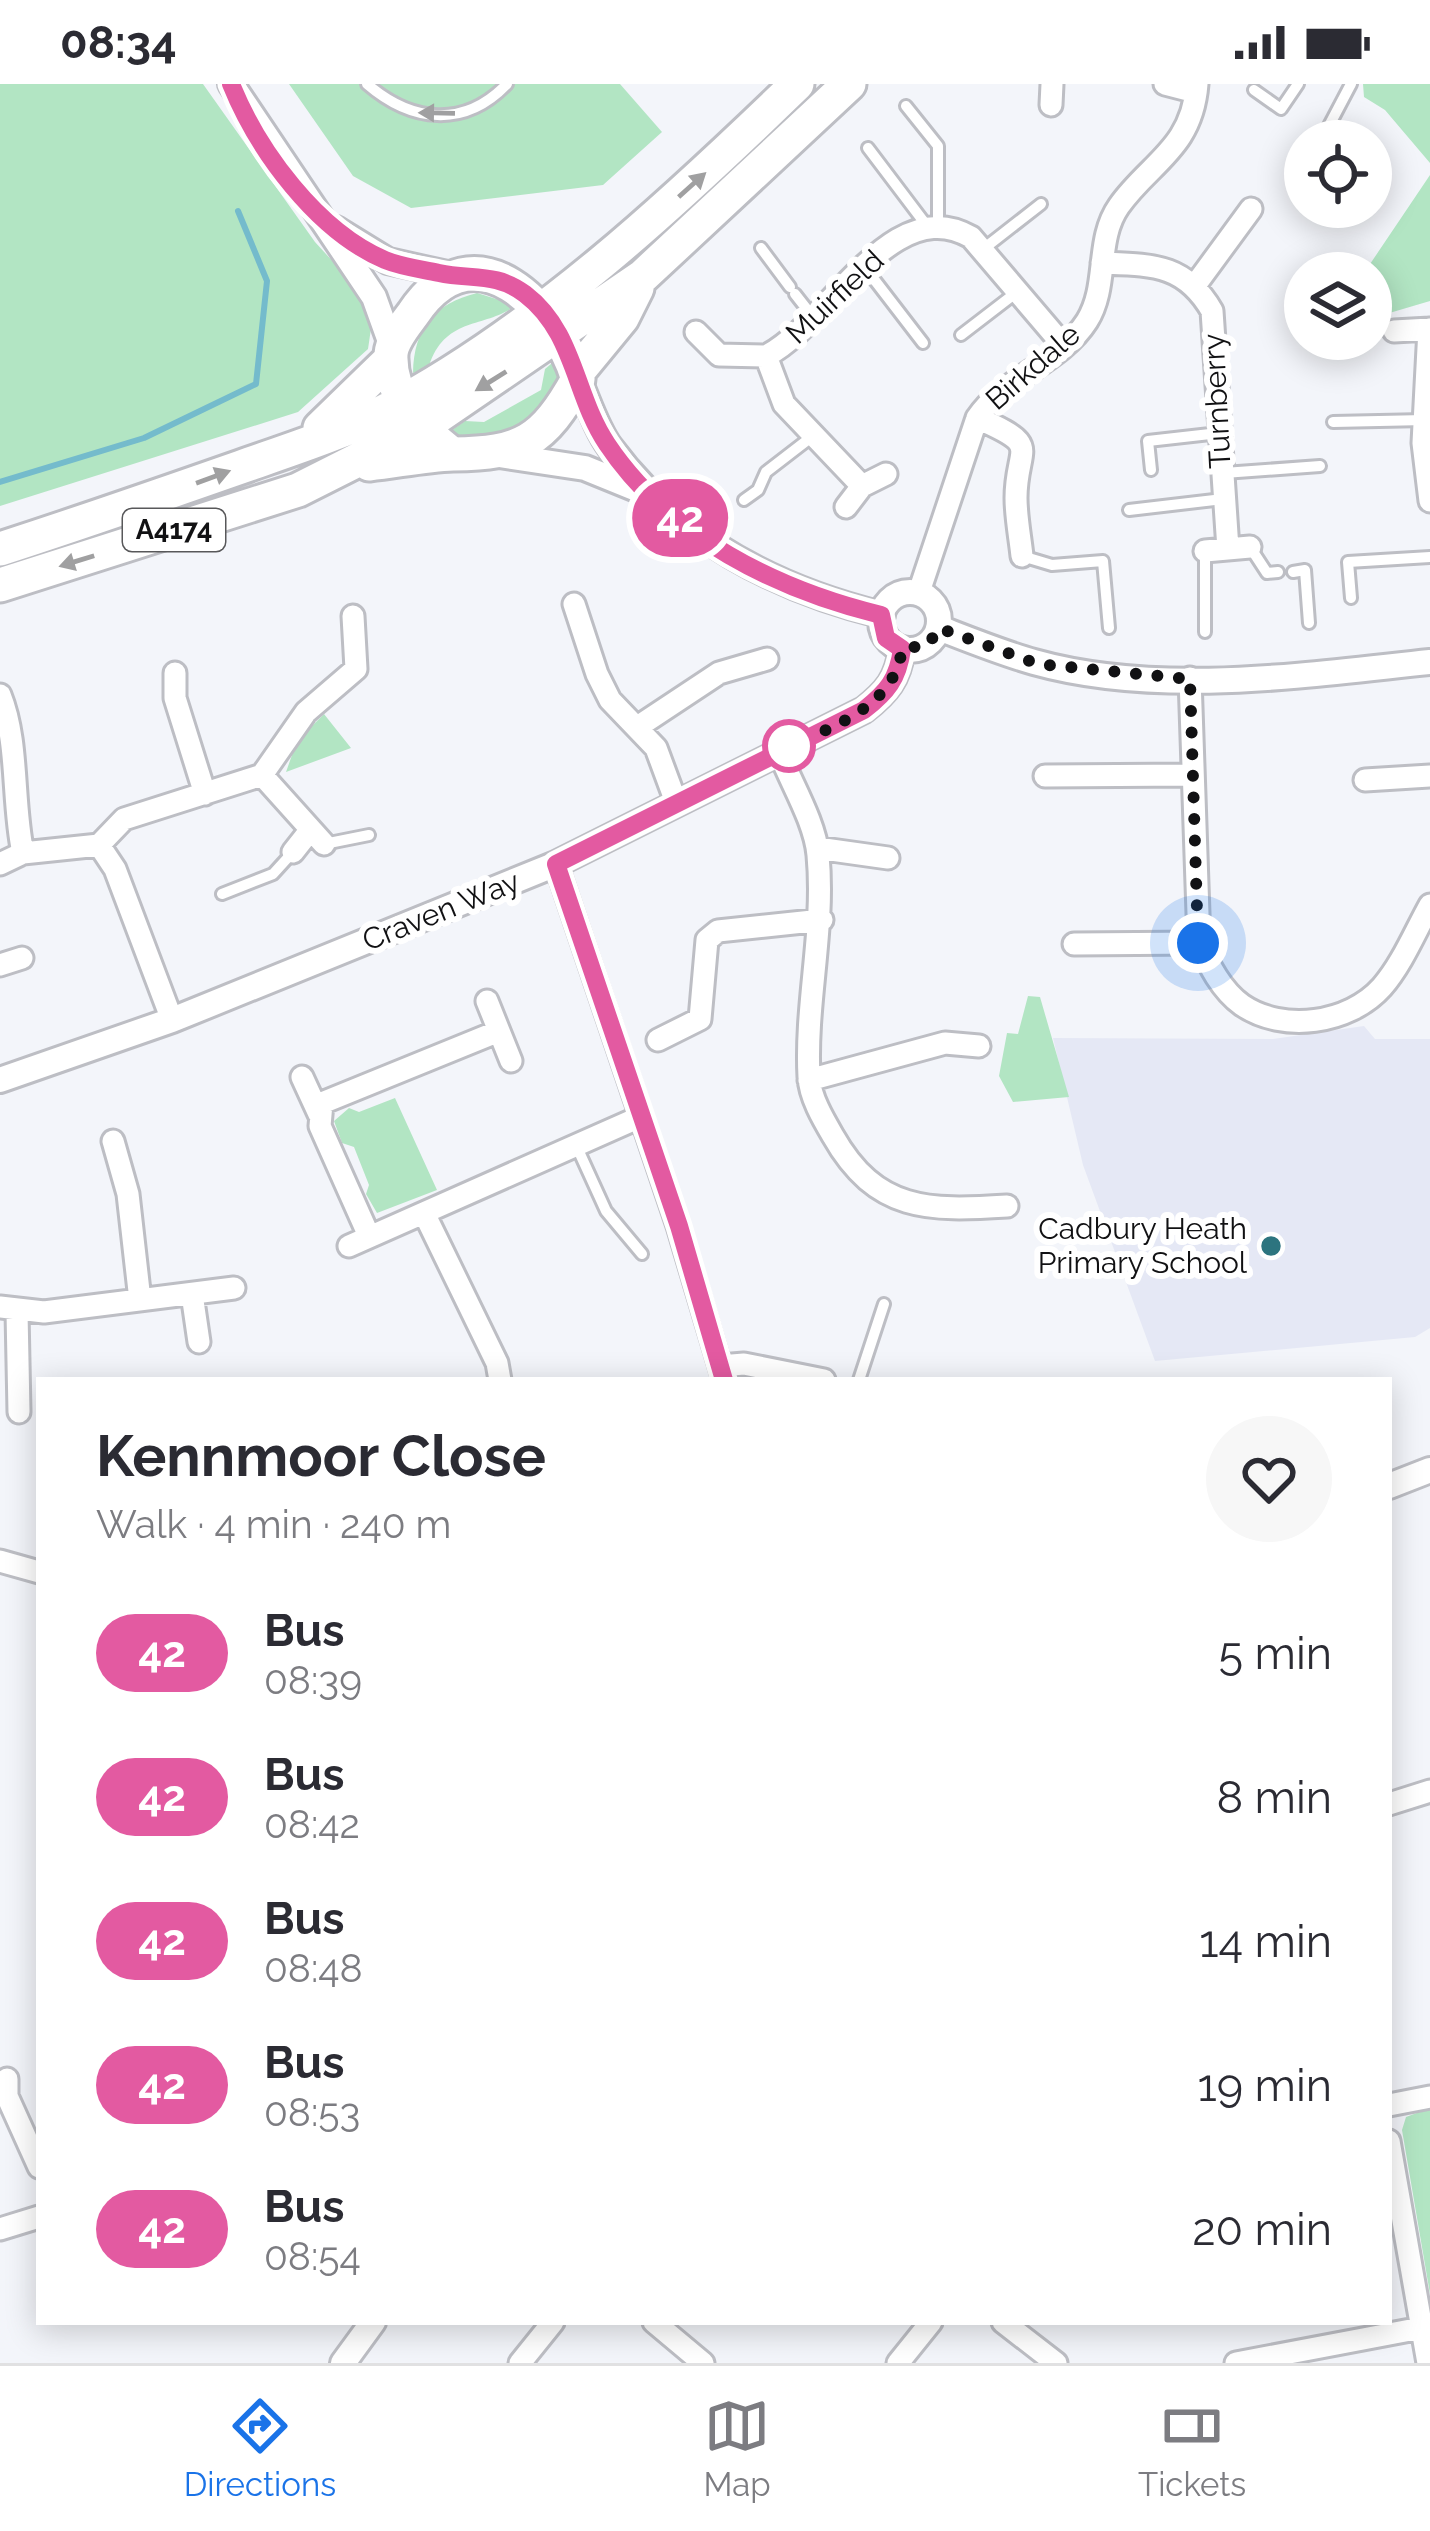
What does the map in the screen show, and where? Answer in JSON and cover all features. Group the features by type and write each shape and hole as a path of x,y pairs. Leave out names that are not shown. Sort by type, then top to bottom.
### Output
{"highway":[{"name":"A4174","path":"0,585 280,496 346,467 664,209 797,84"},
{"name":"A4174","path":"0,550 310,442 412,414 563,336 643,277 849,84"},
{"name":"A4174","path":"499,278 568,271 602,260"},
{"path":"456,277 499,278 542,308 563,336 577,376 545,430 498,455 452,454 412,414 391,353 417,307 456,277"},
{"name":"A4174","path":"577,376 622,318 643,277"},
{"name":"A4174","path":"310,442 391,353"},
{"name":"A4174","path":"346,467 452,454"}],"street":[{"path":"231,84 275,158 374,297 391,353"},
{"name":"Birkdale","path":"919,592 977,418 992,397 1086,323 1098,298 1102,263 1119,205 1166,160 1197,88 1165,84"},
{"path":"1102,263 1156,266 1196,284 1251,209"},
{"path":"324,222 388,261 456,277"},
{"path":"933,226 951,225 982,250 1063,344"},
{"name":"Muirfield","path":"696,332 719,355 766,356 791,343 863,265 908,232 933,226"},
{"name":"Turnberry","path":"1196,284 1212,311 1222,432 1220,473 1239,548"},
{"path":"1394,331 1430,329 1423,443 1430,501"},
{"name":"Muirfield","path":"766,356 784,404 862,487"},
{"path":"577,376 607,444 652,495 739,565 826,602 881,615"},
{"path":"977,418 1006,430 1022,446 1025,464 1016,492 1022,556"},
{"path":"498,455 585,468 652,495"},
{"path":"846,507 862,487 886,474"},
{"path":"1205,551 1239,548"},
{"path":"919,592 938,610 939,628 928,645 902,649 886,638 881,615 894,596 919,592"},
{"path":"574,604 610,700 656,748 676,802"},
{"path":"0,864 23,853 99,845 124,819 262,775 306,712 356,669 353,616"},
{"path":"939,628 1038,664 1190,679 1430,662"},
{"name":"Craven Way","path":"0,1080 172,1020 556,864 864,710 887,692 899,672 902,649"},
{"path":"639,727 718,673 767,659"},
{"path":"175,673 175,698 205,794"},
{"path":"1190,679 1198,943 1215,976 1242,1004 1301,1022 1330,1018 1380,989 1430,905"},
{"path":"0,694 8,716 14,815 23,853"},
{"path":"778,752 818,848 821,920 808,1080 843,1153 893,1200 923,1209 1007,1206"},
{"path":"262,775 316,838 293,852"},
{"path":"1045,776 1190,775"},
{"path":"1365,780 1430,776"},
{"path":"99,845 115,869 172,1020"},
{"path":"818,848 888,858"},
{"path":"556,864 722,1373 744,1364 809,1377"},
{"path":"658,1040 700,1019 706,940 718,931 821,920"},
{"path":"1074,944 1198,943"},
{"path":"487,1001 512,1061"},
{"path":"319,1114 322,1102 337,1094 499,1031"},
{"path":"808,1080 944,1043 979,1046"},
{"path":"302,1077 319,1114 359,1241 640,1117"},
{"path":"113,1141 128,1194 140,1300"},
{"path":"424,1213 497,1363 499,1377"},
{"path":"20,1412 9,1387 9,1309 234,1288"},
{"path":"192,1294 199,1342"},
{"path":"1392,1485 1430,1471"},
{"path":"0,1561 36,1571"},
{"path":"1392,1803 1430,1790"},
{"path":"5,2091 36,2160"},
{"path":"1392,2104 1430,2097"},
{"path":"1392,2159 1428,2363"},
{"path":"0,2228 36,2218"},
{"path":"343,2363 371,2325"},
{"path":"520,2363 551,2325"},
{"path":"658,2325 703,2363"},
{"path":"898,2363 929,2325"},
{"path":"1008,2325 1056,2363"},
{"path":"1229,2338 1235,2363 1421,2328"}],"lane":[{"path":"367,84 397,108 440,116 480,105 507,84"},
{"path":"1254,90 1281,109 1298,84"},
{"path":"1332,120 1352,84"},
{"path":"906,106 938,146 933,226"},
{"path":"868,148 933,226"},
{"path":"982,250 1041,204"},
{"path":"761,248 815,320"},
{"path":"863,265 923,343"},
{"path":"962,335 1018,292"},
{"path":"1333,422 1426,420"},
{"path":"1150,470 1148,441 1222,432"},
{"path":"744,500 758,490 766,472 814,435"},
{"path":"1220,473 1320,466"},
{"path":"1129,510 1223,499"},
{"path":"1239,548 1267,573 1278,572"},
{"path":"1205,551 1205,632"},
{"path":"1022,556 1052,565 1103,561 1108,628"},
{"path":"1351,598 1348,562 1430,557"},
{"path":"1293,572 1305,570 1309,623"},
{"path":"316,838 370,835"},
{"path":"222,894 273,874 293,852"},
{"path":"575,1145 605,1211 631,1234 642,1254"},
{"path":"860,1377 884,1304"}],"shaded area":[{"name":"Cadbury Heath Primary School","path":"1364,1026 1375,1039 1430,1039 1430,1328 1415,1337 1155,1361 1083,1165 1053,1038 1273,1039"}],"green space":[{"path":"0,84 203,84 315,242 359,290 372,322 368,349 298,412 0,506"},
{"path":"289,84 620,84 662,132 603,185 411,208 353,176"},
{"path":"1363,84 1430,84 1430,163 1385,110 1364,97"},
{"path":"1430,175 1430,301 1392,312 1392,252 1378,252"},
{"path":"477,293 516,305 456,331 436,350 429,366 413,373 417,343 429,320 449,304"},
{"path":"558,358 551,398 525,428 489,442 449,432 465,421 484,422 541,390 545,369"},
{"path":"324,714 351,748 286,772 297,741"},
{"path":"1028,996 1040,997 1069,1097 1013,1102 999,1076 1007,1033 1018,1034"},
{"path":"395,1098 437,1190 377,1213 366,1194 369,1185 354,1147 342,1143 334,1121 349,1108 359,1112"},
{"path":"1430,2108 1430,2294 1402,2130 1406,2117"}],"waterway":[{"path":"0,482 144,438 256,384 267,281 238,211"}],"bus line":[{"name":"42","path":"231,84 285,172 324,222 388,261 456,277 499,278 524,293 563,336 607,444 652,495 739,565 826,602 881,615 886,638 902,649 899,672 887,692 864,710 556,864 679,1226 723,1377"}],"place":[{"name":"Cadbury Heath Primary School","path":"1271,1246"}],"route":[{"path":"789,746 778,752 864,710 887,692 899,672 902,649 928,645 939,628 1038,664 1190,679 1198,943"}]}
